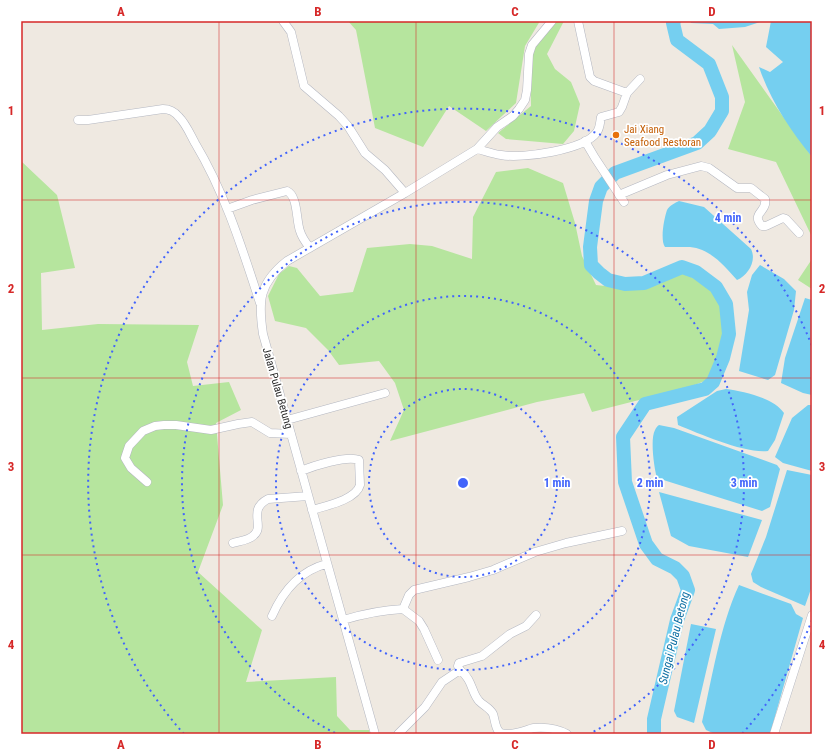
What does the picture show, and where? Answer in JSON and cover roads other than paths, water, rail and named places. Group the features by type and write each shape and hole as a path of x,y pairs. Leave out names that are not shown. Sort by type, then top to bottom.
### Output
{"street":[{"path":"283,21 291,32 304,86 339,116 348,126 365,152 385,170 405,193"},
{"name":"Jalan Pulau Betung","path":"375,734 326,564 263,334 260,303 267,283 276,270 310,248 477,149 497,127 513,116 525,100 529,54 532,45 552,21"},
{"path":"578,21 590,77 594,81 627,93"},
{"path":"477,149 501,155 518,156 562,150 585,141 598,131 601,117 614,114 621,110 627,93 640,79"},
{"path":"78,120 163,109 171,110 179,116 206,162 227,209 260,303"},
{"path":"585,141 620,196 675,172 696,167 705,167 737,188 751,188 765,199 765,205 757,217 758,222 762,226 766,226 783,218 786,219 799,233"},
{"path":"227,209 256,199 287,191 294,199 300,233 310,248"},
{"path":"287,420 385,393"},
{"path":"148,482 131,468 125,458 129,446 138,435 148,428 164,425 176,425 211,430 252,422 270,433 291,434"},
{"path":"301,471 325,462 359,460 359,489 347,498 312,510"},
{"path":"233,544 253,537 256,533 258,507 262,502 268,499 308,496"},
{"path":"403,609 414,590 493,570 535,552 566,543 622,531"},
{"path":"272,616 279,602 297,579 315,567 326,564"},
{"path":"342,620 373,612 403,609 419,621 424,628 438,660"},
{"path":"536,615 526,626 510,634 482,656 459,663 458,666 468,678 479,700 490,710 500,732 513,733 541,728 560,730 567,734"},
{"path":"774,734 812,615"},
{"path":"398,734 425,707 442,682 460,670"}],"water":[{"path":"690,21 763,21 745,27 719,29 713,24 691,23"},
{"path":"771,21 812,21 812,157 781,114 759,67 770,72 783,62 766,47"},
{"path":"679,201 704,207 751,249 753,254 752,263 745,275 737,280 716,259 698,248 665,247 663,235 667,210 671,205"},
{"path":"760,265 784,279 796,291 794,310 775,375 768,380 739,371 749,310 747,292 752,275"},
{"path":"805,298 812,300 812,395 803,393 781,383 785,358"},
{"path":"726,389 741,391 766,399 784,413 775,440 768,451 759,451 736,446 710,438 678,425 677,417 717,391"},
{"path":"808,405 812,405 812,471 783,463 775,457 792,418"},
{"path":"659,425 674,428 777,465 780,469 770,507 762,511 657,478 654,461 653,440 655,430"},
{"path":"787,470 812,475 812,586 805,606 761,587 753,582 751,574 766,537"},
{"path":"659,492 762,520 748,557 689,546 671,536"},
{"path":"739,585 791,604 796,614 803,618 770,734 715,734 706,730 702,722 722,635 732,601"},
{"path":"691,624 716,629 694,723 677,717 674,711"}],"waterway":[{"name":"Sungai Pulau Betong","path":"654,734 654,719 677,620 688,590 683,576 675,568 657,559 646,544 625,482 623,437 645,404 705,389 713,382 723,358 729,334 726,304 716,287 696,272 682,267 644,283 625,284 608,280 591,265 590,247 596,201 601,187 615,173 697,143 710,131 722,111 722,97 709,64 677,40 673,23 674,21"}],"place":[{"name":"Jai Xiang Seafood Restoran","path":"616,135"}]}
